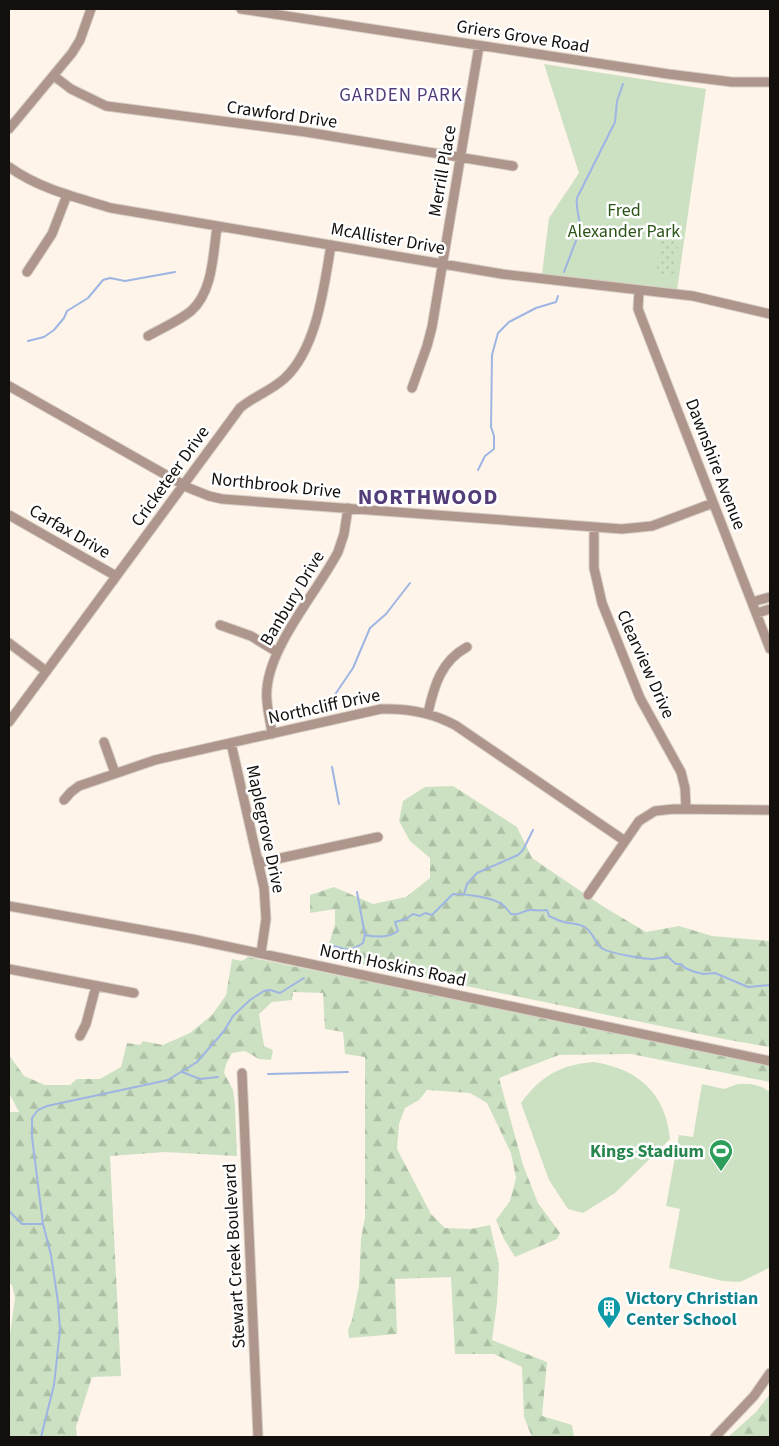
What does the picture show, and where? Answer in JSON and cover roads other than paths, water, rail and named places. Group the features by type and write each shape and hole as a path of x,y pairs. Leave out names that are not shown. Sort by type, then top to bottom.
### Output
{"street":[{"path":"9,130 54,76 80,40 91,9"},
{"name":"Griers Grove Road","path":"241,9 479,46 732,82 770,82"},
{"name":"Merrill Place","path":"412,388 428,346 432,327 479,46"},
{"name":"Crawford Drive","path":"54,76 72,90 87,98 114,107 306,132 513,166"},
{"name":"McAllister Drive","path":"9,167 35,183 111,208 502,274 692,296 770,314"},
{"path":"27,272 52,234 67,195"},
{"path":"148,336 186,315 201,299 207,287 217,227"},
{"name":"Cricketeer Drive","path":"9,722 240,408 282,381 295,366 302,355 317,318 331,245"},
{"name":"Dawnshire Avenue","path":"639,291 638,308 770,649"},
{"name":"Northbrook Drive","path":"9,386 183,485 203,494 222,499 622,529 644,528 672,520 713,503"},
{"name":"Banbury Drive","path":"272,734 266,692 270,671 277,652 338,552 344,534 348,508"},
{"name":"Carfax Drive","path":"9,515 116,576"},
{"name":"Clearview Drive","path":"594,527 594,568 602,602 640,698 681,772 685,788 686,809"},
{"path":"752,602 770,596"},
{"path":"757,613 770,609"},
{"path":"220,625 251,636 277,652"},
{"path":"9,643 46,671"},
{"path":"428,713 437,681 447,662 452,656 467,647"},
{"name":"Northcliff Drive","path":"64,800 79,786 155,760 381,709 412,710 428,713 455,725 625,841"},
{"path":"104,742 115,773"},
{"name":"Maplegrove Drive","path":"231,743 266,905 264,936 260,953"},
{"path":"588,895 639,821 646,815 664,809 770,810"},
{"path":"258,864 378,837"},
{"name":"North Hoskins Road","path":"9,906 260,953 770,1061"},
{"path":"9,969 134,993"},
{"path":"80,1036 86,1024 96,986"},
{"name":"Stewart Creek Boulevard","path":"242,1073 258,1437"},
{"path":"715,1437 750,1401 770,1374"}],"waterway":[{"path":"564,272 580,230 577,198 615,122 617,101 623,84"},
{"path":"28,341 44,337 54,330 67,311 88,298 103,280 110,278 125,281 175,272"},
{"path":"478,470 485,456 494,449 494,436 491,427 492,355 498,333 509,322 536,308 556,302 558,296"},
{"path":"332,699 353,668 370,628 386,614 410,583"},
{"path":"332,767 339,804"},
{"path":"464,894 467,884 477,873 518,855 523,850 533,830"},
{"path":"323,948 333,946 350,949 363,943 365,935 357,892"},
{"path":"365,935 390,935 398,931 395,922 406,919 413,914 420,916 425,913 432,915 453,894 472,895 499,902 511,914 528,910 547,910 549,916 562,922 578,924 586,928 600,947 607,951 648,959 668,957 676,964 681,964 695,972 704,974 715,973 748,987 770,985"},
{"path":"41,1437 54,1385 60,1330 51,1255 43,1224 32,1137 32,1118 38,1110 47,1106 168,1080 197,1062 224,1031 233,1016 250,1000 264,991 270,990 280,993 304,978"},
{"path":"182,1072 200,1079 218,1077"},
{"path":"268,1074 348,1072"},
{"path":"9,1211 22,1224 43,1224"}],"place":[{"name":"Kings Stadium","path":"721,1172"},
{"name":"Victory Christian Center School","path":"609,1329"}],"district":[{"name":"GARDEN PARK","path":"401,94"},
{"name":"NORTHWOOD","path":"428,496"}],"park label":[{"name":"Fred Alexander Park","path":"624,220"}]}
